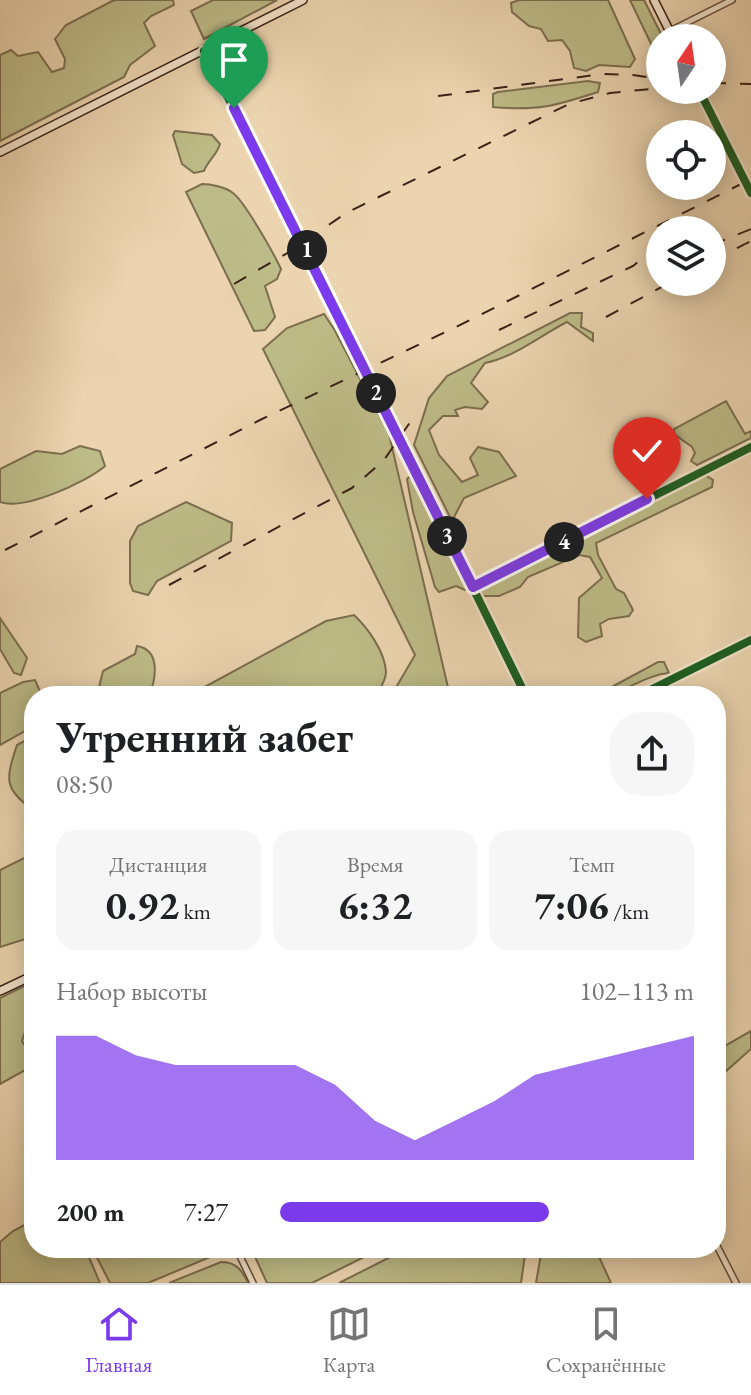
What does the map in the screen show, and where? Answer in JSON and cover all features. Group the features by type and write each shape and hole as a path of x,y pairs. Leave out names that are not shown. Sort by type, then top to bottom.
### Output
{"main road":[{"path":"0,152 303,0"},
{"path":"654,0 666,24"},
{"path":"706,104 751,193"},
{"path":"658,686 751,640"},
{"path":"0,991 24,980"}],"street":[{"path":"689,24 732,0"},
{"path":"204,51 312,260 521,686"},
{"path":"473,587 751,447"},
{"path":"241,1258 253,1283"},
{"path":"723,1258 736,1283"}],"shaded area":[{"path":"114,0 173,0 174,5 151,16 144,23 155,46 130,65 124,77 0,141 0,55 11,50 18,56 38,52 52,72 64,68 65,59 55,39 66,25"},
{"path":"213,0 277,0 204,39 191,11"},
{"path":"519,0 608,0 635,59 630,67 599,65 586,71 574,68 570,51 562,40 548,41 541,29 529,26 512,12 511,3"},
{"path":"630,0 644,0 656,24 646,24 646,33"},
{"path":"588,81 600,83 598,92 546,106 493,107 493,94 498,92"},
{"path":"175,131 212,135 220,144 204,171 194,173 182,164 173,135"},
{"path":"202,184 226,189 238,198 281,269 277,279 265,286 275,317 265,330 254,331 186,192"},
{"path":"570,313 582,313 581,327 593,333 593,341 567,322 516,351 485,363 471,383 488,402 482,409 465,407 455,410 458,416 443,416 429,430 439,455 462,482 478,475 470,458 478,447 499,452 516,476 464,498 452,521 414,445 429,398 447,376"},
{"path":"324,314 389,434 448,686 397,686 415,655 263,349 287,328"},
{"path":"726,401 745,434 751,431 751,438 697,465 691,461 695,453 692,447 674,434 674,429"},
{"path":"80,446 100,451 105,466 84,480 39,499 10,504 0,502 0,469 36,451 62,454"},
{"path":"705,475 713,480 712,487 596,543 598,555 616,589 624,593 633,610 629,616 609,619 600,624 602,636 586,642 578,637 579,598 602,578 590,557 579,555 528,577 520,587 499,596 483,596 480,589"},
{"path":"409,477 414,481 468,584 465,590 456,586 439,592 435,587 413,512"},
{"path":"186,502 232,523 231,541 157,581 148,595 133,591 130,583 130,541 138,526"},
{"path":"354,615 365,627 383,656 386,672 381,686 206,686 326,621"},
{"path":"0,618 27,658 21,675 14,673 0,649"},
{"path":"137,646 150,653 155,666 152,686 99,686 103,671 135,654"},
{"path":"658,662 664,662 669,673 630,686 614,686"},
{"path":"35,680 38,686 24,686 24,732 0,745 0,693"},
{"path":"24,741 24,803 15,794 9,781 17,745"},
{"path":"24,858 24,940 0,947 0,870"},
{"path":"24,986 24,1071 0,1084 0,998"},
{"path":"751,1031 751,1049 726,1071 726,1045"},
{"path":"24,1225 24,1258 89,1258 100,1283 0,1283 0,1242"},
{"path":"97,1258 208,1258 148,1283 110,1283"},
{"path":"256,1258 362,1258 312,1283 267,1283"},
{"path":"388,1258 525,1258 521,1283 339,1283"},
{"path":"540,1258 600,1258 611,1283 536,1283"},
{"path":"221,1262 238,1268 248,1283 169,1283"}],"railway":[{"path":"438,96 602,74 646,77"},
{"path":"726,83 751,84"},
{"path":"234,284 291,251 346,213 569,104 610,93 646,89"},
{"path":"5,550 260,420 454,328 751,179"},
{"path":"726,239 751,229"},
{"path":"726,254 751,241"},
{"path":"499,330 633,266 646,255"},
{"path":"606,317 646,295"},
{"path":"169,585 352,488 384,460 411,421"}],"cycle path":[{"path":"204,51 312,260 521,686"},
{"path":"706,104 751,193"},
{"path":"473,587 751,447"},
{"path":"658,686 751,640"}],"route":[{"path":"234,108 473,587 647,499"}]}
